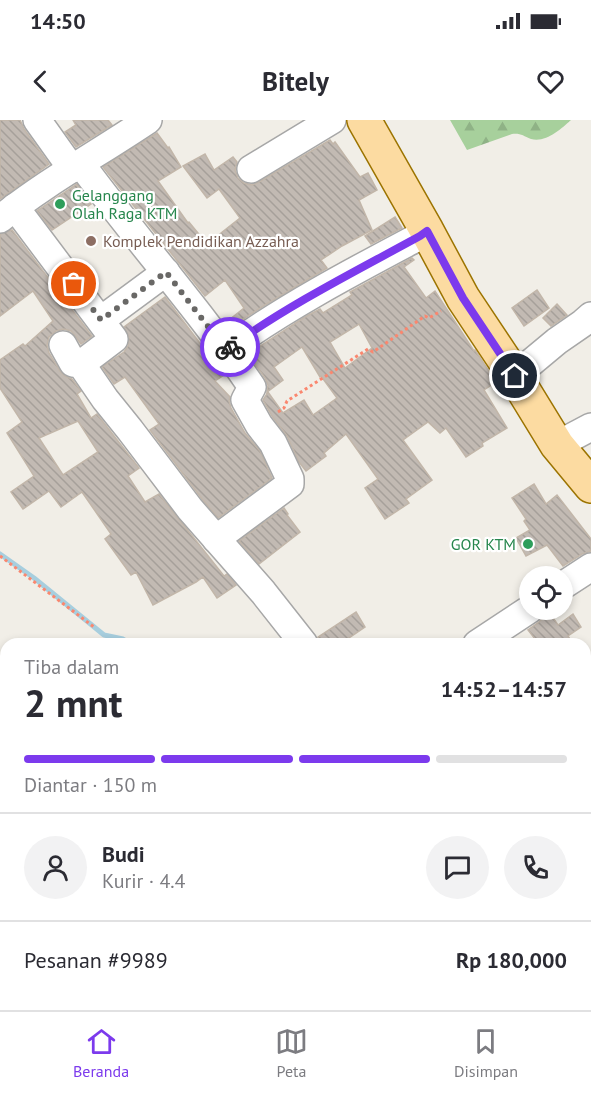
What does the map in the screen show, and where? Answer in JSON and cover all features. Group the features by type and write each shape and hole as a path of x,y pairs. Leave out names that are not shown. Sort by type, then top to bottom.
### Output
{"main road":[{"path":"364,120 463,298 557,445 591,486"}],"street":[{"path":"37,120 106,198 166,272 252,387 245,400 273,443 290,479 290,484 216,539"},
{"path":"148,120 8,213 101,320 114,339 72,354 185,503 263,592 299,638"},
{"path":"251,169 332,120"},
{"path":"226,350 256,328 314,293 427,231"},
{"path":"101,320 166,272"},
{"path":"513,373 591,316"},
{"path":"513,373 545,341"},
{"path":"557,445 591,427"},
{"path":"573,579 591,567"},
{"path":"486,638 519,616"}],"path":[{"path":"260,425 284,408 286,401 316,382 369,349 373,352 424,316 429,318 463,298"},
{"path":"0,556 94,627"}],"green space":[{"path":"450,120 571,120 553,134 542,139 531,139 520,134 512,134 467,150"}],"building":[{"path":"0,120 20,120 49,164 0,199"},
{"path":"73,120 108,120 112,125 76,147 65,132 76,125"},
{"path":"157,133 181,167 158,181 188,223 207,244 240,218 219,189 207,198 183,166 205,154 214,170 233,157 237,162 235,170 238,178 252,185 330,140 333,144 335,142 360,177 368,173 377,190 359,200 372,230 321,260 327,268 229,328 225,323 244,308 225,280 205,296 103,167"},
{"path":"77,184 91,204 52,230 37,211"},
{"path":"395,217 402,228 371,244 365,236"},
{"path":"12,230 92,336 81,344 71,331 64,329 56,331 49,337 47,345 49,353 60,371 72,379 81,391 77,394 91,418 97,414 139,468 128,476 145,502 159,494 224,576 227,574 236,585 217,598 203,577 153,605 136,572 131,575 105,539 111,534 82,492 61,507 49,491 23,509 11,492 34,476 7,433 22,422 0,388 0,360 23,344 25,346 53,321 33,291 0,316 0,234","holes":["78,421 98,452 63,475 39,438"]},
{"path":"412,258 414,260 404,267 426,298 435,291 496,382 484,390 507,428 482,443 483,446 466,457 446,428 440,433 428,422 403,440 432,480 406,499 409,503 385,519 365,488 378,479 346,434 324,453 326,456 306,471 299,462 287,436 263,400 268,392 283,413 304,400 313,415 337,398 320,377 302,347 274,367 283,380 267,392 268,385 265,378 248,354 305,317 320,309 323,313 352,295 350,292","holes":["359,324 372,348 345,368 330,342"]},
{"path":"537,290 549,308 524,326 512,308"},
{"path":"165,297 224,375 215,381 230,397 231,408 245,433 260,451 272,478 218,518 150,430 159,424 125,377 114,384 102,367 124,352 128,346 129,337 124,327"},
{"path":"557,304 567,315 551,326 543,318"},
{"path":"534,484 546,504 557,495 591,539 591,551 563,566 547,545 526,556 516,538 530,530 524,521 526,519 512,498"},
{"path":"284,508 300,532 259,564 239,541"},
{"path":"356,612 365,627 349,638 318,637"},
{"path":"573,614 581,627 568,636 569,638 534,638 528,630 541,620 555,620 558,625 565,620 573,620"}],"waterway":[{"path":"0,554 34,578 104,635 118,638"}],"way so far":[{"path":"74,284 101,320 166,272 226,350 230,347"}],"place":[{"name":"Gelanggang Olah Raga KTM","path":"60,204"},
{"name":"Komplek Pendidikan Azzahra","path":"91,241"},
{"name":"GOR KTM","path":"528,544"}],"route":[{"path":"230,347 256,328 314,293 427,231 463,298 515,376"}]}
